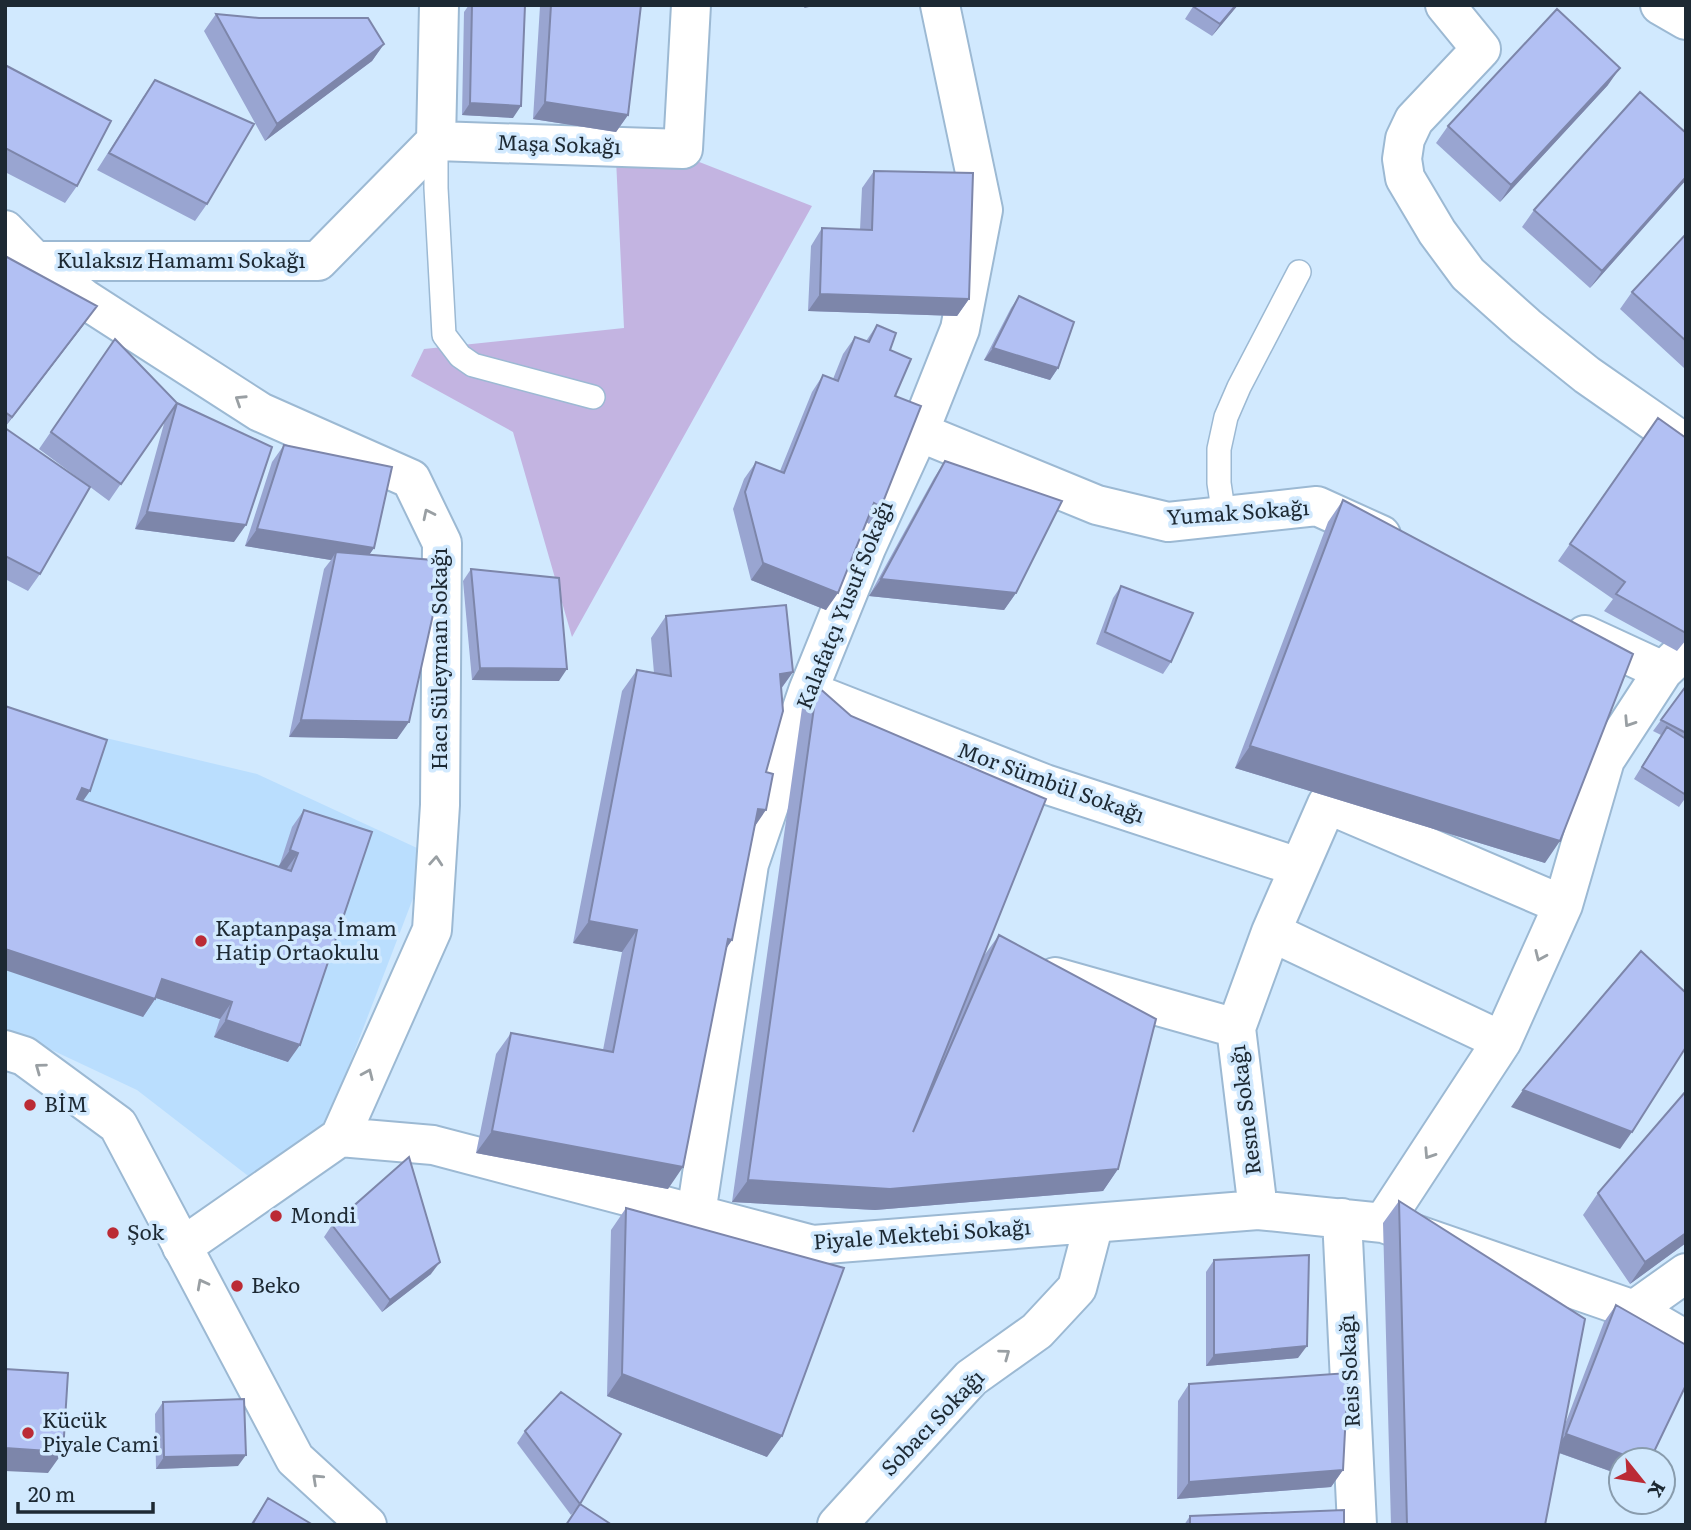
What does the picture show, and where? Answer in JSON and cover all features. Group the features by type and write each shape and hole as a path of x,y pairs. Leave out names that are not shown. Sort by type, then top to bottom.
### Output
{"street":[{"path":"436,141 439,5"},
{"name":"Maşa Sokağı","path":"436,141 683,149 691,5"},
{"name":"Kalafatçı Yusuf Sokağı","path":"695,1214 749,864 808,691 960,329 983,210 940,5"},
{"path":"1445,5 1481,49 1414,120 1405,139 1402,159 1405,178 1437,232 1468,274 1526,326 1587,375 1686,444"},
{"path":"1660,5 1686,20"},
{"name":"Kulaksız Hamamı Sokağı","path":"35,261 318,261 436,141"},
{"name":"Hacı Süleyman Sokağı","path":"5,230 35,261 86,300 260,412 411,479 442,543 440,805 432,930 340,1137"},
{"name":"Yumak Sokağı","path":"919,432 1097,505 1168,522 1317,506 1414,552"},
{"path":"1383,1223 1502,1041 1563,905 1605,760 1674,660 1555,621"},
{"name":"Mor Sümbül Sokağı","path":"808,691 1045,784 1298,867"},
{"path":"1031,821 1045,784"},
{"name":"Resne Sokağı","path":"1258,1210 1236,1028 1271,932 1327,804 1563,905"},
{"path":"1271,932 1502,1041"},
{"path":"1023,968 1236,1028"},
{"path":"5,1050 24,1056 118,1125 295,1459 367,1525"},
{"path":"182,1247 340,1137"},
{"name":"Piyale Mektebi Sokağı","path":"340,1137 433,1145 813,1245 1258,1210 1383,1223 1634,1310 1686,1340"},
{"name":"Reis Sokağı","path":"1342,1218 1357,1525"},
{"name":"Sobacı Sokağı","path":"837,1525 971,1378 1037,1331 1076,1288 1094,1223"},
{"path":"1634,1310 1686,1273"}],"lane":[{"path":"436,141 444,335 460,356 472,365 593,397"},
{"path":"1224,516 1219,483 1219,449 1226,417 1299,272"}],"shaded area":[{"path":"689,158 812,206 572,637 513,432 411,376 424,349 624,328 616,159"},
{"name":"Kaptanpaşa İmam Hatip Ortaokulu","path":"5,714 257,774 430,854 320,1141 256,1182 137,1090 5,1028"}],"building":[{"path":"472,5 525,5 521,106 470,103"},
{"path":"551,5 641,5 628,115 545,102"},
{"path":"1236,5 1220,24 1194,7"},
{"path":"1557,9 1620,68 1511,185 1448,126"},
{"path":"216,14 259,18 368,18 384,44 277,124"},
{"path":"5,65 111,121 77,186 5,148"},
{"path":"155,80 254,124 207,204 109,153"},
{"path":"1640,92 1686,133 1686,177 1602,271 1534,210"},
{"path":"874,171 973,173 969,299 820,294 822,228 872,230"},
{"path":"1686,234 1686,341 1632,292"},
{"path":"5,256 97,306 12,417 5,412"},
{"path":"1019,296 1074,322 1058,368 993,348"},
{"path":"877,325 896,333 890,350 911,359 895,396 921,406 881,507 874,503 838,593 763,563 745,492 756,462 784,473 823,375 838,381 855,337 869,342"},
{"path":"115,339 177,403 121,484 51,432"},
{"path":"177,403 272,447 246,525 147,512"},
{"path":"1658,418 1686,438 1686,633 1616,594 1625,582 1570,544"},
{"path":"5,428 90,487 40,574 5,556"},
{"path":"284,445 392,467 374,548 257,529"},
{"path":"945,461 1062,501 1016,593 881,579"},
{"path":"1343,500 1633,654 1560,841 1250,746"},
{"path":"336,552 445,561 409,722 301,720"},
{"path":"471,569 559,578 567,669 480,668"},
{"path":"1121,586 1193,613 1171,662 1105,632"},
{"path":"786,605 793,672 780,674 783,711 766,772 773,774 766,810 758,809 732,940 728,939 683,1167 492,1131 511,1033 613,1052 637,930 589,921 637,670 671,676 666,616"},
{"path":"817,686 851,716 1046,799 913,1132 999,935 1156,1019 1118,1169 890,1189 748,1180"},
{"path":"1686,686 1686,733 1661,720"},
{"path":"5,706 107,740 90,791 82,788 77,799 291,871 298,853 290,850 304,810 372,832 300,1045 226,1020 232,1002 162,979 155,999 5,949"},
{"path":"1667,727 1686,739 1686,795 1642,767"},
{"path":"1641,951 1686,993 1686,1047 1632,1132 1523,1090"},
{"path":"1686,1091 1686,1233 1645,1262 1598,1193"},
{"path":"409,1157 440,1262 390,1300 332,1225"},
{"path":"1399,1201 1585,1319 1545,1525 1407,1525"},
{"path":"626,1208 844,1268 782,1436 622,1374"},
{"path":"1309,1255 1307,1346 1214,1355 1214,1260"},
{"path":"1616,1305 1686,1345 1686,1385 1657,1446 1607,1446 1607,1449 1566,1434"},
{"path":"5,1369 68,1373 63,1452 5,1448"},
{"path":"1348,1373 1343,1470 1189,1482 1189,1384"},
{"path":"561,1392 621,1434 580,1504 525,1431"},
{"path":"244,1399 246,1455 164,1457 163,1402"},
{"path":"268,1498 313,1525 252,1525"},
{"path":"580,1504 612,1525 566,1525"},
{"path":"1344,1510 1344,1525 1190,1525 1190,1516"}],"place":[{"name":"Kaptanpaşa İmam Hatip Ortaokulu","path":"201,941"},
{"name":"BİM","path":"30,1105"},
{"name":"Mondi","path":"276,1216"},
{"name":"Şok","path":"113,1233"},
{"name":"Beko","path":"237,1286"},
{"name":"Kücük Piyale Cami","path":"28,1433"}]}
